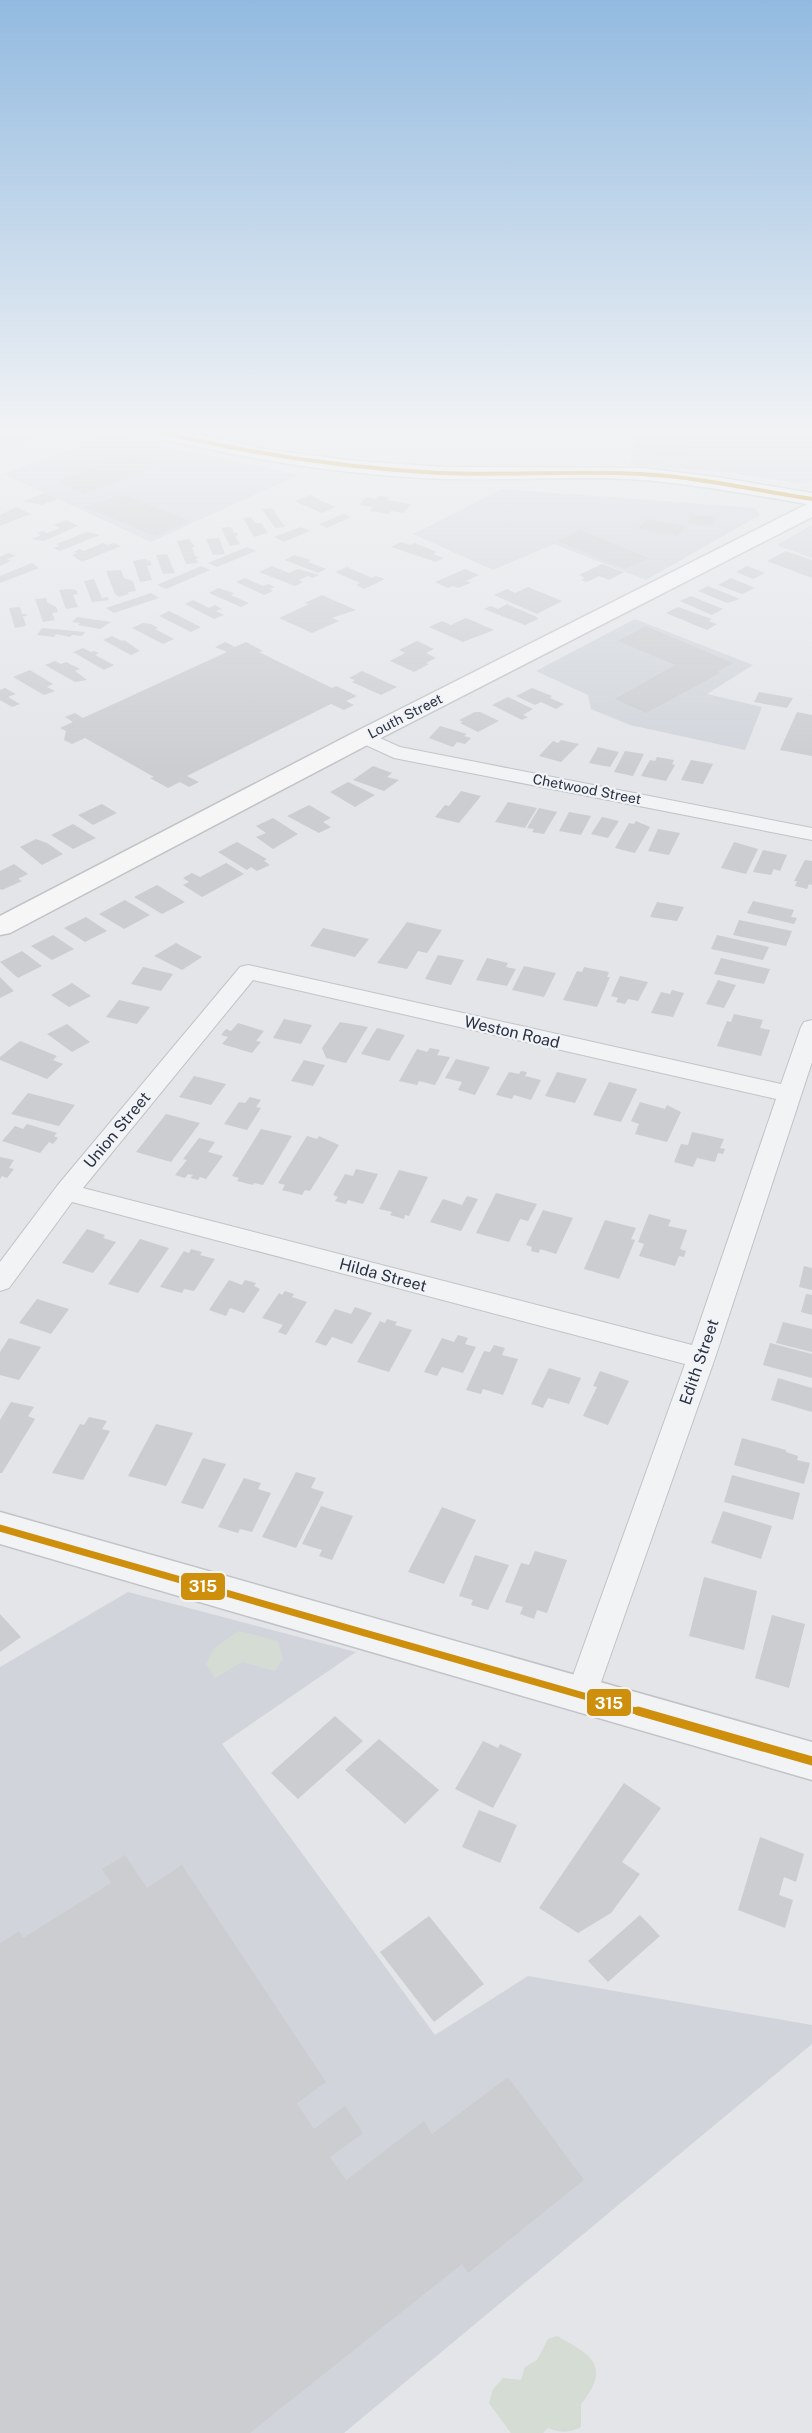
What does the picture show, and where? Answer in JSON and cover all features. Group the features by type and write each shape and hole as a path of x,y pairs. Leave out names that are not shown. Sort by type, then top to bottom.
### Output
{"main road":[{"name":"Louth Street","path":"0,927 746,542"}],"street":[{"name":"Chetwood Street","path":"364,737 394,752 812,834"},
{"name":"Weston Road","path":"240,983 248,972 789,1094"},
{"name":"Union Street","path":"0,1281 66,1192 240,983"},
{"name":"Edith Street","path":"582,1695 701,1358 812,1027"},
{"name":"Hilda Street","path":"66,1192 701,1358"},
{"path":"0,1528 812,1761"}],"shaded area":[{"path":"430,542 713,542 646,580 554,544 493,570"},
{"path":"783,542 812,542 812,558 777,545"},
{"path":"635,619 753,665 707,694 762,707 745,750 630,725 591,709 588,695 536,671"},
{"path":"128,1592 356,1652 222,1744 435,2035 528,1976 812,2025 812,2044 344,2433 0,2433 0,1667"},
{"path":"239,1631 278,1641 283,1659 275,1671 242,1662 215,1678 206,1664 214,1648"},
{"path":"557,2336 588,2356 596,2370 595,2380 581,2404 581,2427 564,2432 548,2428 543,2433 511,2433 489,2403 493,2389 503,2378 521,2380 525,2367 537,2360 548,2339"}],"building":[{"path":"62,542 84,542 60,551 53,548 60,546 56,544"},
{"path":"177,542 191,542 195,547 192,547 195,556 200,558 196,558 198,563 186,564"},
{"path":"207,542 220,542 225,554 213,555"},
{"path":"228,542 238,542 240,544 230,546"},
{"path":"401,542 411,545 415,543 437,552 433,554 444,558 436,562 391,547"},
{"path":"558,542 608,542 649,558 625,569"},
{"path":"103,543 108,545 114,543 121,546 82,562 72,555 80,549 83,551"},
{"path":"247,547 256,551 217,567 208,563"},
{"path":"786,551 812,560 812,578 767,561"},
{"path":"9,553 16,556 7,559 11,561 0,566 0,557"},
{"path":"167,554 175,573 163,574 156,555"},
{"path":"294,555 311,560 308,562 326,569 318,573 285,560"},
{"path":"144,559 150,561 152,565 147,566 152,580 140,582 133,561"},
{"path":"32,563 39,568 0,583 0,576"},
{"path":"602,564 624,572 609,580 599,576 587,582 581,580 585,578 579,575"},
{"path":"201,566 210,570 166,589 157,585"},
{"path":"272,566 289,573 298,569 319,575 299,580 303,582 295,586 259,572"},
{"path":"747,566 765,573 753,579 736,572"},
{"path":"347,567 372,578 376,576 385,579 364,589 356,585 360,583 335,572"},
{"path":"465,569 479,575 466,581 471,583 458,588 453,586 448,588 435,582"},
{"path":"121,570 124,578 133,581 136,591 119,597 115,594 106,571"},
{"path":"245,578 263,586 268,584 275,587 270,589 273,591 264,595 236,582"},
{"path":"731,578 755,588 742,594 718,585"},
{"path":"94,579 102,598 108,597 109,600 92,602 84,581"},
{"path":"708,586 740,599 727,603 698,591"},
{"path":"528,587 562,601 537,614 494,595 507,589 515,593"},
{"path":"218,588 234,593 231,595 249,603 241,607 209,593"},
{"path":"59,590 76,590 78,594 73,595 78,607 66,609"},
{"path":"151,593 159,598 114,613 106,608"},
{"path":"322,595 356,610 332,618 339,621 312,633 279,618 309,604 305,603"},
{"path":"691,596 723,609 712,615 680,601"},
{"path":"46,598 58,612 52,613 55,620 43,622 35,599"},
{"path":"193,600 209,608 215,605 222,609 216,611 224,615 214,619 185,604"},
{"path":"507,604 538,619 525,625 484,609 491,606 498,609"},
{"path":"20,607 22,614 27,616 23,616 26,626 15,628 9,608"},
{"path":"678,607 712,619 709,621 717,624 707,630 666,613"},
{"path":"169,611 201,627 191,632 159,616"},
{"path":"77,617 111,622 100,629 72,622"},
{"path":"466,618 494,630 463,642 429,627 442,621 451,625"},
{"path":"143,623 151,624 158,628 155,629 174,639 163,644 132,628"},
{"path":"646,626 733,663 717,672 720,673 646,713 615,699 675,665 618,641"},
{"path":"42,628 85,632 82,636 72,635 70,637 56,634 54,637 37,635"},
{"path":"112,636 124,640 140,651 131,655 103,640"},
{"path":"417,641 434,649 426,653 436,658 426,663 429,664 414,672 390,661 405,653 399,650"},
{"path":"225,642 235,647 246,642 263,651 259,652 332,688 336,686 357,696 346,701 354,705 344,710 331,704 187,776 199,782 189,787 180,782 168,788 150,778 154,777 85,738 72,744 64,740 66,731 60,728 73,722 65,717 75,713 83,718 227,652 215,647"},
{"path":"83,648 99,653 95,655 114,665 104,670 73,652"},
{"path":"55,661 61,664 66,662 80,669 75,671 87,680 75,682 45,665"},
{"path":"30,670 53,684 47,687 55,691 44,695 13,677"},
{"path":"362,671 397,687 381,695 352,682 355,680 349,678"},
{"path":"5,688 16,694 8,697 20,704 12,707 0,700 0,690"},
{"path":"532,688 564,704 556,709 541,702 535,705 516,696"},
{"path":"759,692 793,698 787,708 754,702"},
{"path":"508,697 533,709 523,715 528,717 522,720 492,705"},
{"path":"475,712 499,721 478,732 460,723 463,722 459,720"},
{"path":"797,712 812,715 812,756 780,750"},
{"path":"440,726 467,734 464,736 471,738 465,744 457,742 453,747 429,738"},
{"path":"561,740 579,744 561,762 539,756 553,741 558,743"},
{"path":"598,747 619,752 610,767 589,763"},
{"path":"625,751 644,754 633,776 614,772"},
{"path":"657,757 674,760 672,764 675,765 666,781 641,776 650,760 655,761"},
{"path":"691,760 713,764 703,784 681,780"},
{"path":"373,766 392,773 387,777 399,780 384,791 353,780"},
{"path":"348,782 375,795 355,807 330,792"},
{"path":"461,791 481,796 459,823 435,817 445,805 449,806"},
{"path":"508,802 537,808 525,828 495,822"},
{"path":"102,804 117,813 93,825 78,815"},
{"path":"309,805 331,818 323,822 331,827 319,833 287,816"},
{"path":"539,808 557,812 544,834 532,832 534,829 527,828"},
{"path":"569,812 591,816 581,835 559,831"},
{"path":"602,817 619,821 608,838 591,834"},
{"path":"273,818 298,834 273,849 256,837 266,833 256,826"},
{"path":"636,821 650,827 635,853 615,848 629,823 634,824"},
{"path":"73,824 96,838 73,849 51,835"},
{"path":"658,829 680,833 669,855 648,851"},
{"path":"36,839 47,843 63,854 42,865 20,847"},
{"path":"237,842 267,859 264,861 270,865 257,871 251,867 247,870 218,852"},
{"path":"734,842 758,849 746,874 721,868"},
{"path":"763,850 787,855 780,871 774,869 771,875 753,872"},
{"path":"805,860 812,861 812,885 809,884 807,889 795,886 797,881 794,881"},
{"path":"226,863 244,874 202,897 183,885 189,882 183,878 192,873 200,877"},
{"path":"14,864 28,874 18,879 22,881 0,889 0,871"},
{"path":"157,885 185,902 162,914 134,897"},
{"path":"125,900 150,915 124,929 99,914"},
{"path":"753,901 794,910 791,917 797,918 794,924 747,913"},
{"path":"657,902 684,907 677,921 650,917"},
{"path":"86,917 107,931 85,942 64,928"},
{"path":"739,920 792,931 786,946 733,935"},
{"path":"407,922 442,930 427,953 418,951 407,969 377,963"},
{"path":"323,928 369,939 355,957 310,946"},
{"path":"53,935 74,949 52,960 31,946"},
{"path":"717,935 769,947 763,960 711,949"},
{"path":"176,943 202,957 182,970 154,956"},
{"path":"22,951 42,966 18,978 0,962"},
{"path":"438,955 464,960 451,985 425,979"},
{"path":"487,958 508,963 506,967 516,969 507,986 476,980"},
{"path":"721,958 770,969 764,984 714,974"},
{"path":"524,966 556,973 544,997 512,990"},
{"path":"143,967 173,974 161,991 131,984"},
{"path":"584,967 609,972 607,977 610,977 597,1007 563,1000 577,971 582,972"},
{"path":"620,976 648,982 638,1001 628,999 625,1004 616,1002 618,998 611,996"},
{"path":"0,977 14,991 0,998"},
{"path":"718,980 736,985 724,1008 706,1004"},
{"path":"72,983 91,996 69,1007 51,995"},
{"path":"672,990 684,993 673,1017 651,1013 661,992 670,994"},
{"path":"119,1000 150,1007 137,1024 106,1017"},
{"path":"734,1014 763,1020 760,1028 770,1030 761,1056 717,1046 727,1021 731,1022"},
{"path":"284,1019 312,1025 301,1044 273,1038"},
{"path":"340,1022 368,1027 346,1063 326,1058 322,1048"},
{"path":"238,1023 264,1031 256,1041 261,1042 252,1053 222,1044 228,1037 221,1035 226,1029 231,1031"},
{"path":"67,1024 90,1042 72,1052 47,1034"},
{"path":"377,1028 405,1035 389,1061 361,1054"},
{"path":"20,1041 57,1056 53,1060 63,1064 47,1079 0,1060 0,1057"},
{"path":"430,1048 440,1050 437,1055 450,1057 435,1085 419,1081 417,1085 399,1081 417,1049 427,1052"},
{"path":"456,1059 490,1067 475,1095 458,1090 462,1082 445,1078"},
{"path":"304,1060 325,1065 313,1086 291,1081"},
{"path":"521,1071 527,1072 525,1076 541,1080 531,1100 514,1095 512,1099 496,1095 509,1072 519,1074"},
{"path":"557,1072 587,1079 575,1103 545,1096"},
{"path":"194,1076 226,1084 211,1105 179,1097"},
{"path":"609,1082 637,1089 621,1122 593,1115"},
{"path":"28,1093 75,1105 59,1126 11,1114"},
{"path":"250,1097 261,1100 256,1107 261,1108 247,1130 224,1124 239,1102 245,1103"},
{"path":"640,1102 665,1109 667,1105 681,1112 667,1142 635,1134 639,1124 631,1121"},
{"path":"166,1114 200,1123 171,1162 136,1152"},
{"path":"27,1124 57,1133 54,1136 58,1138 53,1144 49,1142 40,1153 2,1141 15,1126 23,1129"},
{"path":"261,1129 292,1136 263,1185 237,1181 239,1178 232,1176"},
{"path":"692,1132 724,1139 720,1148 725,1149 723,1154 718,1153 715,1162 697,1158 693,1167 674,1162 681,1144 688,1145"},
{"path":"307,1136 317,1139 319,1136 339,1145 310,1191 305,1190 302,1195 282,1190 285,1185 278,1183"},
{"path":"199,1138 215,1142 208,1152 223,1156 206,1179 190,1178 193,1175 188,1174 185,1178 175,1175 187,1160 183,1159"},
{"path":"0,1157 14,1160 9,1168 14,1169 7,1178 2,1176 0,1179"},
{"path":"356,1169 378,1174 363,1204 348,1200 346,1204 335,1201 338,1197 333,1195 345,1174 353,1176"},
{"path":"399,1170 428,1177 409,1216 405,1215 404,1219 390,1215 392,1212 379,1209"},
{"path":"496,1193 537,1204 528,1221 520,1219 509,1242 476,1233"},
{"path":"467,1196 478,1199 461,1231 430,1222 443,1199 462,1205"},
{"path":"543,1210 573,1218 556,1254 540,1249 539,1253 531,1251 532,1247 526,1245"},
{"path":"649,1214 671,1220 668,1226 687,1230 680,1249 686,1251 684,1257 679,1256 675,1266 639,1256 644,1244 638,1242"},
{"path":"605,1220 636,1228 631,1239 635,1240 619,1279 584,1269"},
{"path":"87,1229 105,1235 103,1238 116,1242 93,1273 62,1263"},
{"path":"140,1239 169,1248 138,1293 108,1284"},
{"path":"191,1249 202,1252 200,1255 215,1259 194,1291 184,1289 182,1293 160,1287 184,1251 189,1253"},
{"path":"804,1266 812,1268 812,1290 799,1287"},
{"path":"229,1280 242,1285 245,1280 256,1283 254,1286 260,1289 244,1313 230,1308 226,1316 209,1310"},
{"path":"285,1291 294,1294 292,1297 307,1302 286,1335 278,1332 283,1325 262,1318 279,1293 282,1295"},
{"path":"806,1294 812,1295 812,1315 801,1312"},
{"path":"37,1299 69,1309 51,1334 19,1323"},
{"path":"355,1307 372,1313 352,1344 332,1337 326,1346 315,1342 335,1309 351,1314"},
{"path":"387,1319 397,1322 395,1325 412,1330 389,1372 357,1362 380,1321 385,1323"},
{"path":"783,1322 812,1329 812,1352 776,1343"},
{"path":"458,1335 468,1338 465,1344 476,1347 463,1373 442,1367 437,1376 424,1372 442,1338 454,1342"},
{"path":"9,1338 41,1347 19,1380 0,1375 0,1352"},
{"path":"770,1343 812,1354 812,1378 763,1365"},
{"path":"494,1345 505,1348 502,1355 518,1359 503,1395 483,1389 481,1394 466,1390 484,1351 490,1352"},
{"path":"549,1368 581,1378 569,1404 548,1398 543,1408 531,1404"},
{"path":"600,1371 629,1381 608,1425 583,1416 597,1387 593,1386"},
{"path":"778,1378 812,1388 812,1412 771,1400"},
{"path":"11,1402 34,1407 28,1416 35,1419 0,1473 0,1420"},
{"path":"89,1417 107,1421 102,1429 110,1431 83,1480 52,1473 80,1424 84,1425"},
{"path":"156,1424 193,1433 166,1486 128,1476"},
{"path":"742,1438 786,1450 798,1456 797,1460 810,1463 804,1484 734,1465"},
{"path":"203,1458 226,1464 203,1509 181,1503"},
{"path":"296,1472 316,1478 311,1488 324,1492 296,1548 262,1537"},
{"path":"732,1475 800,1493 793,1520 724,1502"},
{"path":"244,1478 261,1483 258,1489 271,1493 252,1532 240,1529 238,1533 218,1527"},
{"path":"321,1506 353,1516 332,1560 319,1556 322,1550 302,1544"},
{"path":"442,1507 476,1520 444,1584 408,1572"},
{"path":"723,1511 772,1526 761,1559 711,1543"},
{"path":"535,1551 567,1560 547,1613 537,1610 534,1619 520,1614 523,1607 505,1602 521,1563 529,1565"},
{"path":"475,1555 509,1565 488,1610 471,1605 473,1600 459,1596"},
{"path":"704,1577 757,1591 744,1650 689,1636"},
{"path":"0,1614 21,1637 0,1652"},
{"path":"772,1615 805,1624 789,1688 755,1678"},
{"path":"335,1716 363,1741 298,1799 271,1773"},
{"path":"379,1739 439,1790 405,1824 345,1770"},
{"path":"483,1741 498,1748 500,1744 522,1754 493,1808 455,1789"},
{"path":"624,1783 661,1808 622,1862 640,1874 611,1913 578,1933 539,1908"},
{"path":"479,1810 517,1825 500,1863 462,1847"},
{"path":"760,1837 804,1854 796,1882 784,1877 779,1895 793,1900 785,1928 738,1910"},
{"path":"125,1855 147,1888 182,1865 326,2082 297,2103 314,2129 345,2106 363,2133 330,2157 346,2180 424,2121 432,2134 508,2077 584,2180 468,2273 462,2264 250,2433 0,2433 0,1943 19,1931 23,1938 111,1883 102,1869"},
{"path":"640,1915 660,1936 608,1982 588,1961"},
{"path":"429,1916 484,1984 434,2022 380,1952"}],"transit line":[{"name":"315","path":"0,1528 812,1761"}]}
